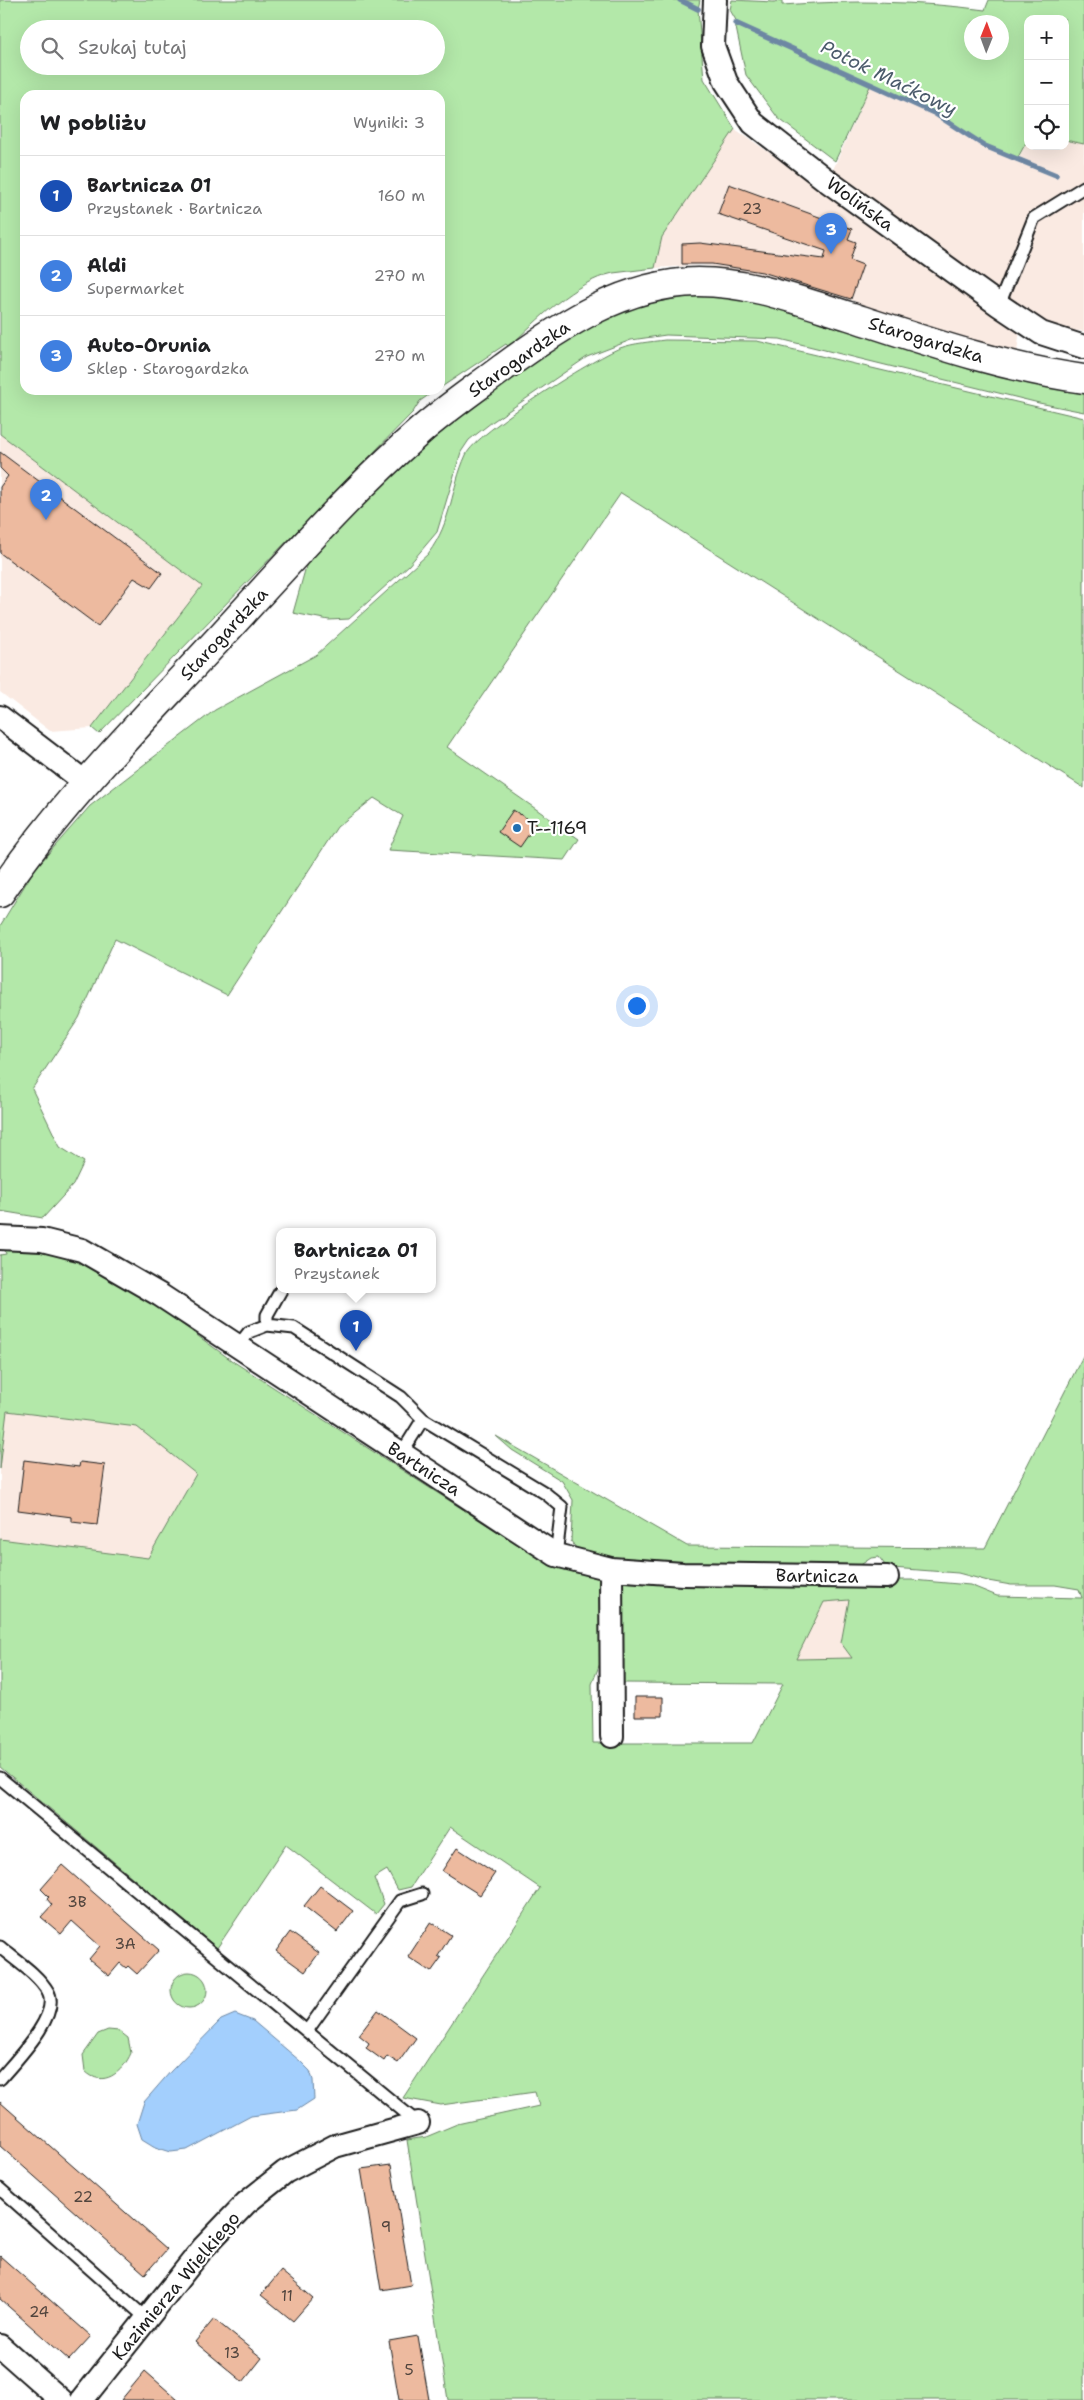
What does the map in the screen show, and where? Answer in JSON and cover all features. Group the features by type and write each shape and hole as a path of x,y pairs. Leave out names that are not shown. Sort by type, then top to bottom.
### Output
{"main road":[{"name":"Starogardzka","path":"0,893 25,856 86,782 368,480 418,433 542,340 596,307 643,289 694,282 735,285 771,292 969,354 1043,374 1084,379"}],"street":[{"name":"Wolińska","path":"715,0 713,46 726,82 754,124 826,180 999,305 1041,333 1084,347"},
{"path":"0,717 86,782"},
{"name":"Bartnicza","path":"0,1238 42,1240 82,1250 160,1296 238,1346 556,1555 611,1569 683,1574 886,1576"},
{"path":"611,1569 612,1736"},
{"name":"Kazimierza Wielkiego","path":"82,2400 203,2248 229,2219 285,2172 335,2146 418,2124"},
{"path":"0,2346 61,2400"}],"lane":[{"path":"999,305 1034,218 1084,187"},
{"path":"267,1325 267,1315 279,1293"},
{"path":"238,1346 249,1332 267,1325 294,1328 401,1397 423,1419 545,1493 562,1507 556,1555"},
{"path":"401,1454 423,1419"},
{"name":"Kazimierza Wielkiego","path":"0,1778 307,2030 418,2124"},
{"path":"307,2030 400,1901 422,1894"},
{"path":"0,1947 49,1993 51,2006 47,2019 0,2078"},
{"path":"0,2189 147,2319"}],"shaded area":[{"path":"871,84 934,113 985,146 1018,159 1024,147 1024,150 1069,150 1069,141 1084,144 1084,331 1020,329 1017,352 882,313 851,300 760,274 701,265 655,268 662,237 735,129 824,190"},
{"path":"0,434 202,586 92,728 50,731 0,692"},
{"path":"6,1411 137,1427 196,1474 148,1558 0,1539 0,1469"},
{"path":"849,1600 841,1643 852,1658 796,1659 824,1602"}],"green space":[{"path":"0,0 700,0 698,9 704,79 735,129 662,237 655,268 613,273 584,285 557,303 509,347 506,344 445,385 445,90 20,90 20,395 429,395 420,401 413,412 99,734 92,728 202,586 0,434"},
{"path":"732,0 774,2 782,0 782,5 833,2 909,3 985,10 989,0 1084,0 1084,144 1069,141 1069,15 1024,15 1024,146 1017,159 985,146 934,113 871,84 835,161 778,118 746,75 735,23 737,22 730,10"},
{"path":"692,296 725,297 790,310 1047,386 1084,392 1084,412 1039,403 780,339 666,335 631,340 587,357 469,440 461,452 437,532 409,565 349,619 329,620 293,613 307,563 385,479 507,379 559,342 604,319 634,306"},
{"path":"665,340 757,341 1084,418 1084,788 621,493 447,747 579,839 565,860 388,850 403,816 374,798 337,827 227,995 115,939 79,1018 32,1089 60,1147 84,1162 73,1185 43,1218 0,1211 0,926 34,870 90,806 215,710 316,655 428,554 447,517 466,455 474,444 490,430 537,397 606,355 631,345"},
{"path":"30,1249 68,1255 98,1270 161,1309 231,1360 509,1539 546,1559 604,1577 607,1645 592,1684 593,1743 753,1743 783,1684 621,1683 621,1578 875,1589 896,1580 912,1580 970,1585 997,1596 1082,1598 1079,1589 1055,1585 1011,1585 958,1573 892,1568 885,1565 879,1557 871,1558 856,1568 694,1570 655,1562 602,1556 578,1551 571,1541 573,1500 562,1481 512,1450 496,1436 687,1546 985,1548 1084,1354 1084,2400 448,2400 407,2140 426,2137 457,2124 539,2106 535,2092 441,2105 403,2098 540,1888 450,1827 411,1887 398,1890 387,1870 374,1878 384,1904 376,1914 286,1845 217,1948 0,1767 0,1539 148,1558 196,1474 137,1427 7,1411 0,1469 0,1255 6,1254 5,1250","holes":["849,1600 841,1643 852,1658 796,1659 824,1602"]},
{"path":"189,1972 202,1977 207,1990 202,2003 189,2008 176,2003 171,1990 176,1977"},
{"path":"108,2030 119,2031 128,2038 131,2053 118,2072 112,2076 99,2078 85,2071 83,2055 98,2034"}],"water":[{"path":"235,2014 253,2021 310,2071 313,2080 314,2099 297,2110 251,2116 187,2150 171,2152 155,2147 142,2139 137,2124 144,2102 171,2071 221,2020"}],"building":[{"path":"729,184 852,229 848,239 856,242 850,260 863,265 851,299 762,272 712,264 682,264 682,244 700,243 824,259 826,251 718,214"},
{"path":"0,452 162,573 151,588 134,578 98,626 0,553 0,487 8,476 0,468"},
{"name":"T--1169","path":"513,810 536,824 520,847 498,832"},
{"path":"24,1460 79,1467 80,1462 105,1465 97,1525 72,1522 72,1517 18,1510"},
{"path":"635,1697 663,1697 663,1716 635,1716"},
{"path":"457,1848 495,1873 480,1895 442,1871"},
{"path":"62,1865 159,1950 137,1974 128,1966 126,1968 120,1963 109,1976 89,1959 100,1946 72,1921 61,1934 41,1917 52,1905 47,1899 49,1897 41,1889"},
{"path":"320,1886 353,1911 337,1932 304,1906"},
{"path":"431,1922 451,1935 438,1956 441,1958 431,1972 408,1957"},
{"path":"290,1932 319,1953 305,1972 276,1951"},
{"path":"378,2010 416,2038 398,2063 387,2056 384,2061 366,2048 369,2043 359,2035"},
{"path":"0,2102 167,2249 145,2274 0,2146"},
{"path":"391,2165 411,2285 381,2290 361,2169"},
{"path":"0,2256 91,2336 69,2360 0,2299"},
{"path":"281,2271 313,2298 293,2321 261,2295"},
{"path":"214,2319 262,2358 243,2382 195,2342"},
{"path":"418,2336 429,2400 399,2400 389,2341"},
{"path":"145,2371 178,2400 121,2400"}],"waterway":[{"name":"Potok Maćkowy","path":"680,0 698,9"},
{"name":"Potok Maćkowy","path":"735,23 934,113 985,146 1056,175"}],"place":[{"name":"Auto-Orunia","path":"831,254"},
{"name":"Aldi","path":"46,520"},
{"name":"T--1169","path":"517,828"},
{"name":"Bartnicza 01","path":"356,1351"}]}
